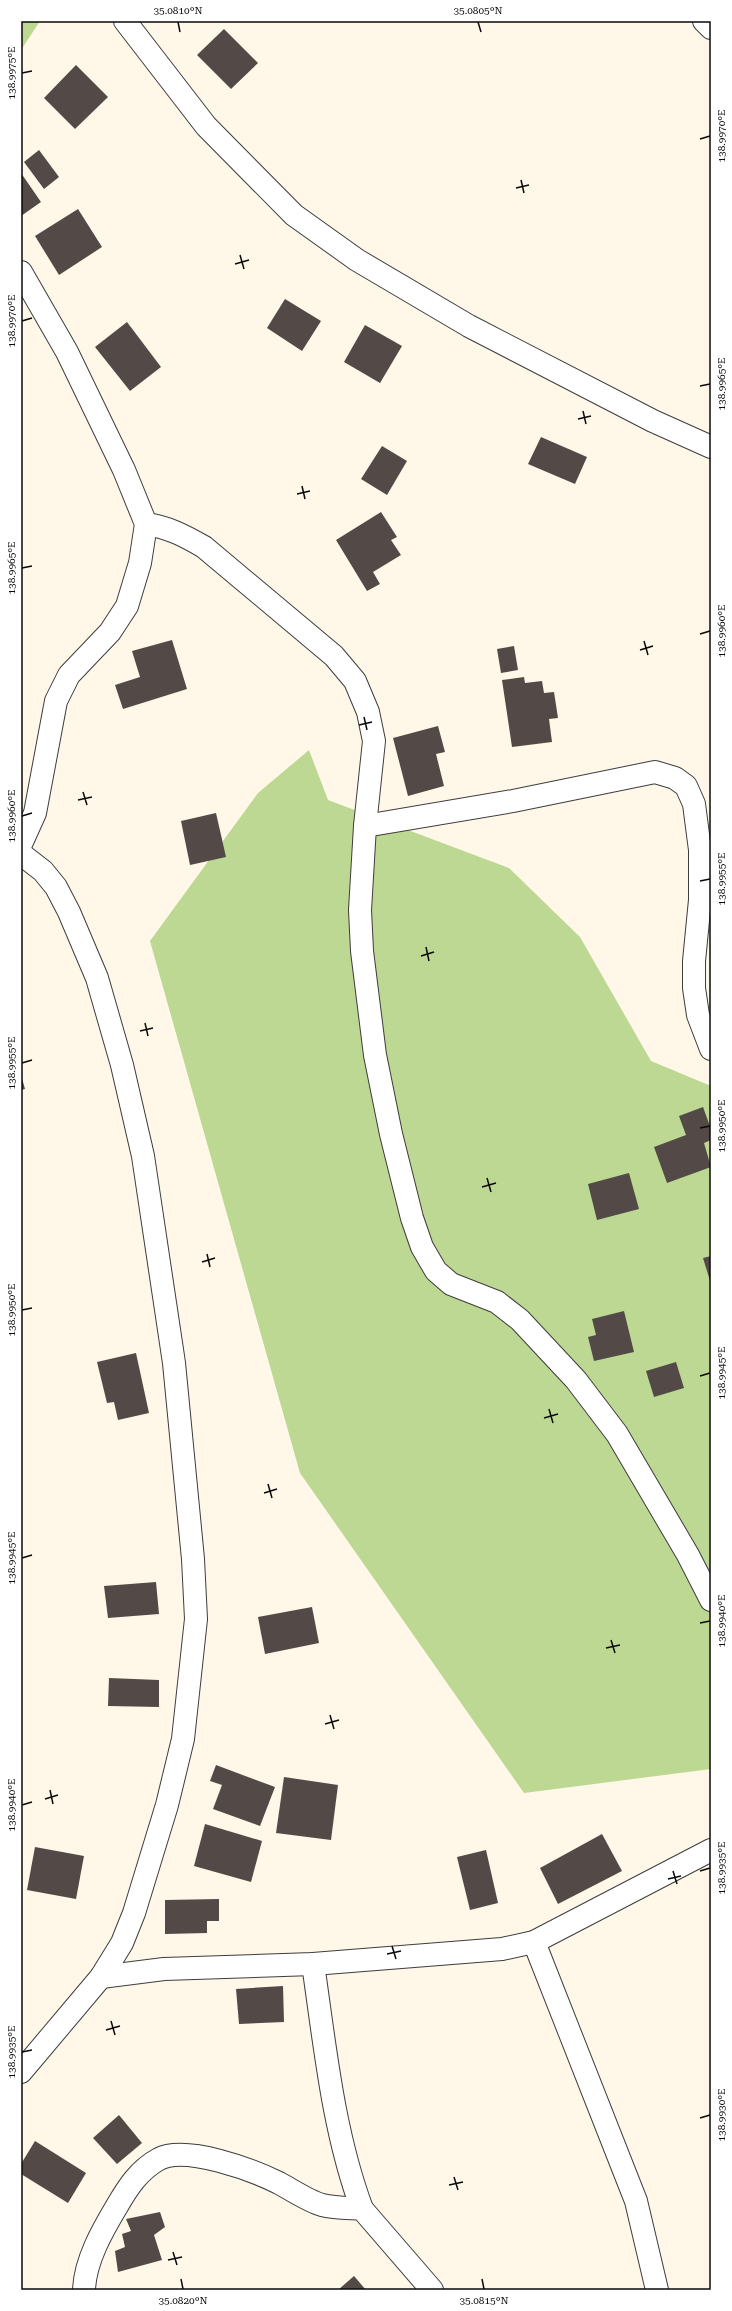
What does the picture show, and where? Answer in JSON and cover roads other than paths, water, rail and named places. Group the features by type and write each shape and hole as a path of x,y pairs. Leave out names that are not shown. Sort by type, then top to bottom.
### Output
{"street":[{"path":"125,21 206,126 294,215 357,260 468,326 653,421 711,447"},
{"path":"704,21 711,28"},
{"path":"21,272 67,352 124,470 146,524 140,563 127,606 110,632 69,675 56,700 35,813 21,844"},
{"path":"146,524 161,526 182,534 204,547 334,656 355,681 368,712 374,741 365,826 360,910 362,951 375,1055 391,1134 412,1218 422,1247 436,1271 451,1284 497,1302 520,1320 576,1380 617,1434 688,1555 711,1600"},
{"path":"365,826 513,801 655,772 675,778 686,786 694,804 698,826 700,900 694,961 694,988 698,1015 711,1049"},
{"path":"21,854 43,871 56,887 69,912 97,978 122,1065 143,1156 174,1364 193,1559 196,1619 183,1739 167,1805 134,1913 122,1943 101,1977 21,2072"},
{"path":"101,1977 164,1969 313,1964 502,1949 534,1942 711,1850"},
{"path":"534,1942 636,2201 657,2290"},
{"path":"313,1964 336,2117 350,2179 362,2209 432,2290"},
{"path":"84,2290 84,2279 97,2242 114,2210 128,2186 141,2171 160,2158 186,2155 211,2158 270,2179 322,2204 362,2209"}]}
